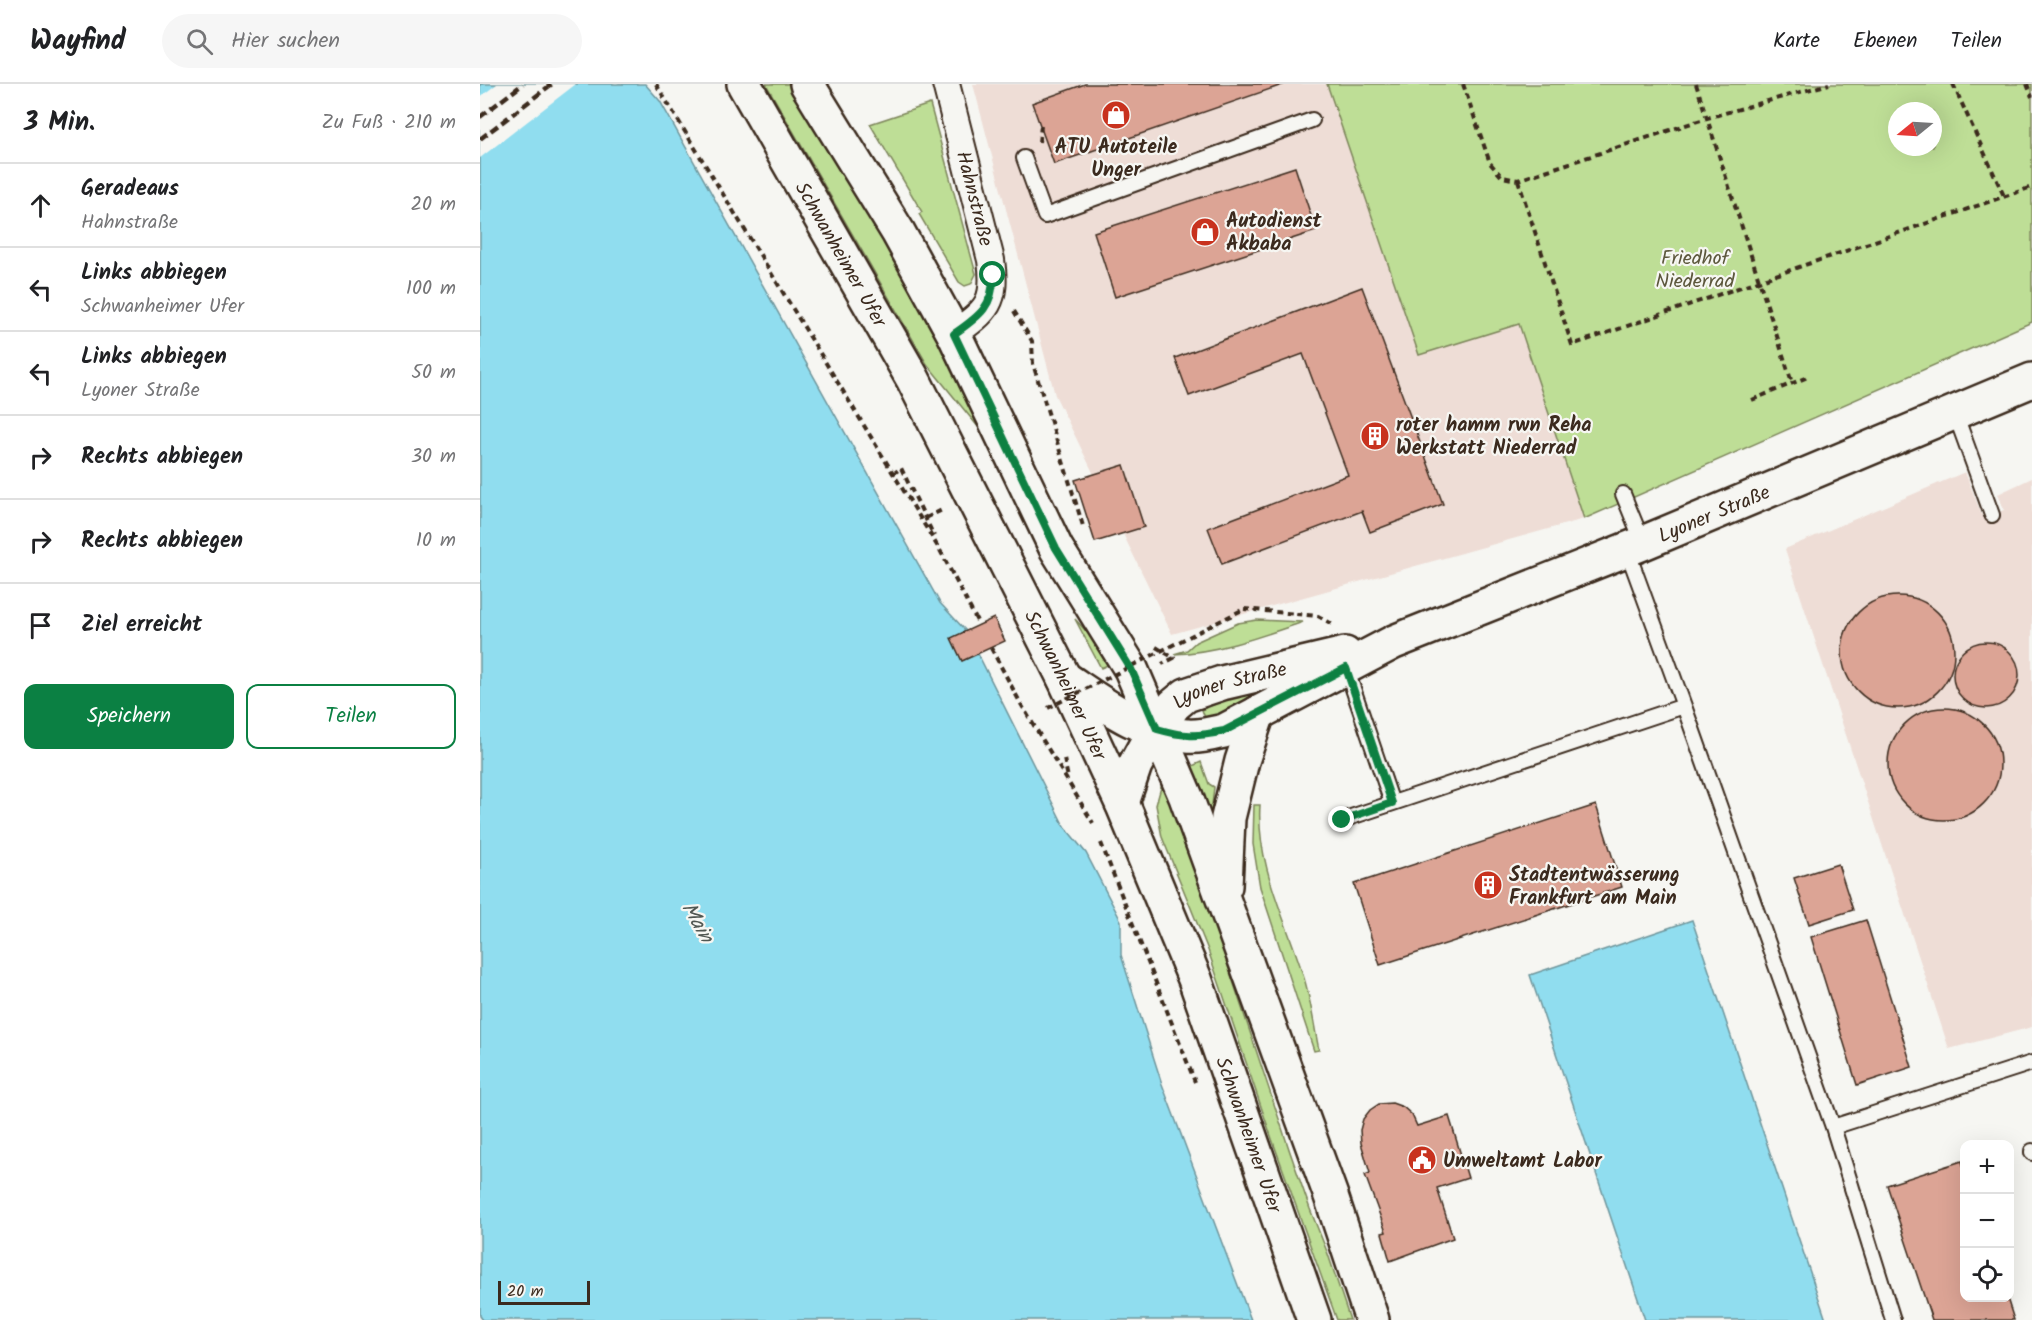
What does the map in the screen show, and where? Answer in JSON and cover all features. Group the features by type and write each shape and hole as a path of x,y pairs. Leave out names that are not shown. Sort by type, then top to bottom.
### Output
{"main road":[{"name":"Schwanheimer Ufer","path":"744,84 913,379 1064,678 1122,803 1195,979 1314,1320"},
{"path":"807,84 898,232 954,334 1056,548 1131,669 1186,797 1331,1196 1372,1320"},
{"name":"Lyoner Straße","path":"1394,642 1222,682 1186,695 1174,705 1157,729 1185,736 1202,736 1224,731 1394,642 1635,547 2032,380"},
{"path":"1131,669 1154,682 1186,695"},
{"path":"1064,678 1120,715 1157,729"},
{"path":"1225,905 1228,818 1242,761 1258,713"},
{"path":"1122,803 1135,765 1157,729"}],"street":[{"name":"Hahnstraße","path":"946,84 993,275 991,296 983,311 954,334"}],"lane":[{"path":"1024,158 1045,216 1312,120"},
{"path":"1955,413 1992,515"},
{"path":"1623,494 1635,547 1684,706 1833,1127 1893,1320"},
{"path":"1346,668 1392,803"},
{"path":"1342,820 1684,706"},
{"path":"1833,1127 2032,1063"}],"path":[{"path":"656,84 941,552"},
{"path":"1463,84 1490,163 1502,177 1518,180 1707,118 1829,84"},
{"path":"1696,84 1792,383"},
{"path":"1953,84 2004,196"},
{"path":"2026,84 2032,97"},
{"path":"1518,180 1572,345 2032,187"},
{"path":"993,275 1032,341 1033,364 1084,530"},
{"path":"1752,400 1810,376"},
{"path":"893,474 902,468 941,552 979,625"},
{"path":"1048,708 1244,609 1318,616 1338,627"},
{"path":"1149,643 1174,658"},
{"path":"991,648 1021,704 1093,823 1196,1086"}],"shaded area":[{"path":"973,84 1438,84 1584,519 1172,634 1055,395"},
{"path":"1965,472 1983,518 2004,510 1998,494 2032,478 2032,1027 1949,1049 1785,549"}],"green space":[{"path":"766,84 795,84 922,295 988,443 979,428 927,364"},
{"name":"Friedhof Niederrad","path":"1327,84 2032,84 2032,322 1584,519 1519,324 1419,355"},
{"path":"930,104 976,274 971,284 965,286 959,282 919,214 922,212 870,124"},
{"path":"1075,619 1114,662 1101,668"},
{"path":"1257,620 1303,622 1224,647 1174,654 1187,650 1196,642 1238,623"},
{"path":"1299,676 1207,723 1202,710 1244,691"},
{"path":"1201,762 1209,784 1214,787 1208,841 1186,769"},
{"path":"1165,773 1290,1152 1350,1320 1337,1320 1208,950 1162,837 1156,805"},
{"path":"1254,805 1260,805 1260,828 1268,872 1304,978 1319,1050 1314,1051 1260,887 1253,844"}],"water":[{"name":"Main","path":"480,84 645,84 660,101 940,603 966,631 952,638 962,661 978,654 1064,826 1086,853 1121,921 1121,955 1162,1084 1251,1320 483,1320 480,1316"},
{"path":"1692,920 1826,1320 1645,1320 1530,975"}],"pier":[{"path":"497,84 576,84 480,158 480,97"}],"building":[{"name":"ATU Autoteile Unger","path":"1085,84 1285,84 1054,164 1032,103"},
{"name":"Autodienst Akbaba","path":"1295,167 1316,231 1115,297 1094,232"},
{"name":"roter hamm rwn Reha Werkstatt Niederrad","path":"1362,287 1443,504 1370,532 1362,511 1222,564 1208,528 1348,475 1303,354 1189,396 1175,358"},
{"path":"1124,465 1144,527 1095,542 1075,480"},
{"path":"1898,596 1919,600 1938,612 1950,631 1954,652 1950,673 1938,692 1919,704 1898,708 1877,704 1858,692 1846,673 1842,652 1846,631 1858,612 1877,600"},
{"path":"994,618 1005,641 962,661 951,638"},
{"path":"1986,642 1999,645 2009,652 2016,662 2019,675 2016,688 2009,698 1999,705 1986,708 1973,705 1963,698 1956,688 1953,675 1956,662 1963,652 1973,645"},
{"path":"1944,708 1965,712 1984,724 1996,743 2000,764 1996,785 1984,804 1965,816 1944,820 1923,816 1904,804 1892,785 1888,764 1892,743 1904,724 1923,712"},
{"name":"Stadtentwässerung Frankfurt am Main","path":"1596,805 1622,887 1380,965 1354,884"},
{"path":"1838,864 1853,910 1809,924 1794,878"},
{"path":"1866,920 1912,1067 1857,1085 1811,937"},
{"path":"1392,1103 1403,1107 1412,1115 1417,1126 1449,1116 1468,1178 1437,1188 1453,1238 1390,1261 1382,1233 1386,1232 1365,1175 1370,1173 1361,1143 1360,1130 1363,1119 1370,1110 1379,1104"},
{"path":"1960,1162 1960,1302 2008,1302 2014,1320 1932,1320 1887,1185"}],"railway":[{"path":"480,117 523,84"},
{"path":"480,139 552,84"}],"place":[{"name":"ATU Autoteile Unger","path":"1116,115"},
{"name":"Autodienst Akbaba","path":"1205,232"},
{"name":"roter hamm rwn Reha Werkstatt Niederrad","path":"1375,436"},
{"name":"Stadtentwässerung Frankfurt am Main","path":"1488,885"},
{"name":"Umweltamt Labor","path":"1422,1160"}],"route":[{"path":"993,275 991,296 983,311 954,334 1056,548 1131,669 1157,729 1180,736 1202,736 1224,731 1346,668 1392,803 1342,820"}]}
